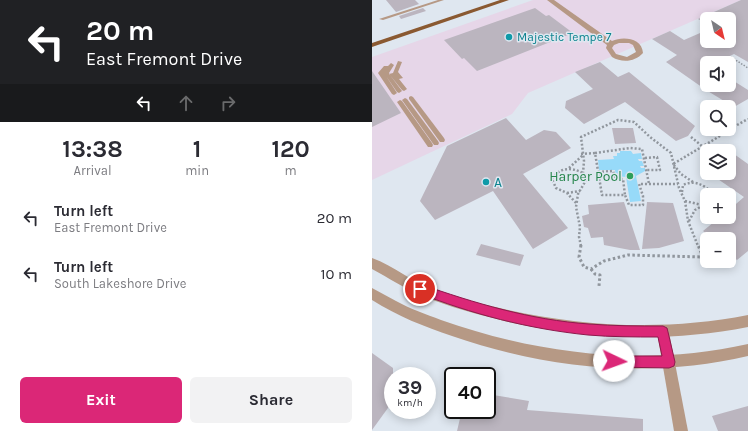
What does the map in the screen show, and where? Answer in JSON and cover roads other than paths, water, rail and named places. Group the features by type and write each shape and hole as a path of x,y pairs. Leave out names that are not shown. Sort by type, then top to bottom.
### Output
{"main road":[{"path":"372,45 506,0"}],"street":[{"path":"550,0 611,44"},
{"path":"561,0 618,41"},
{"path":"618,41 627,41 640,47 640,53 631,58 618,58 610,53 609,50 611,44 618,41"},
{"path":"372,263 427,292 474,308 524,320 589,330 663,332 690,330 748,321"},
{"path":"372,294 412,316 466,335 534,351 600,360 640,363 669,362 748,350"},
{"path":"663,332 681,431"}],"lane":[{"path":"381,19 442,0"},
{"path":"393,65 390,72 401,91 381,73 393,65"},
{"path":"408,99 439,142 408,99"}],"water":[{"name":"Harper Pool","path":"620,151 631,151 633,154 641,153 642,159 638,159 639,161 642,161 644,166 640,166 641,168 645,168 645,171 636,176 641,201 630,202 626,177 616,176 615,170 599,170 598,160 614,159 613,156 617,156 617,153 620,153"}],"place":[{"name":"Majestic Tempe 7","path":"509,37"},
{"name":"Harper Pool","path":"630,176"},
{"name":"A","path":"486,182"}]}
